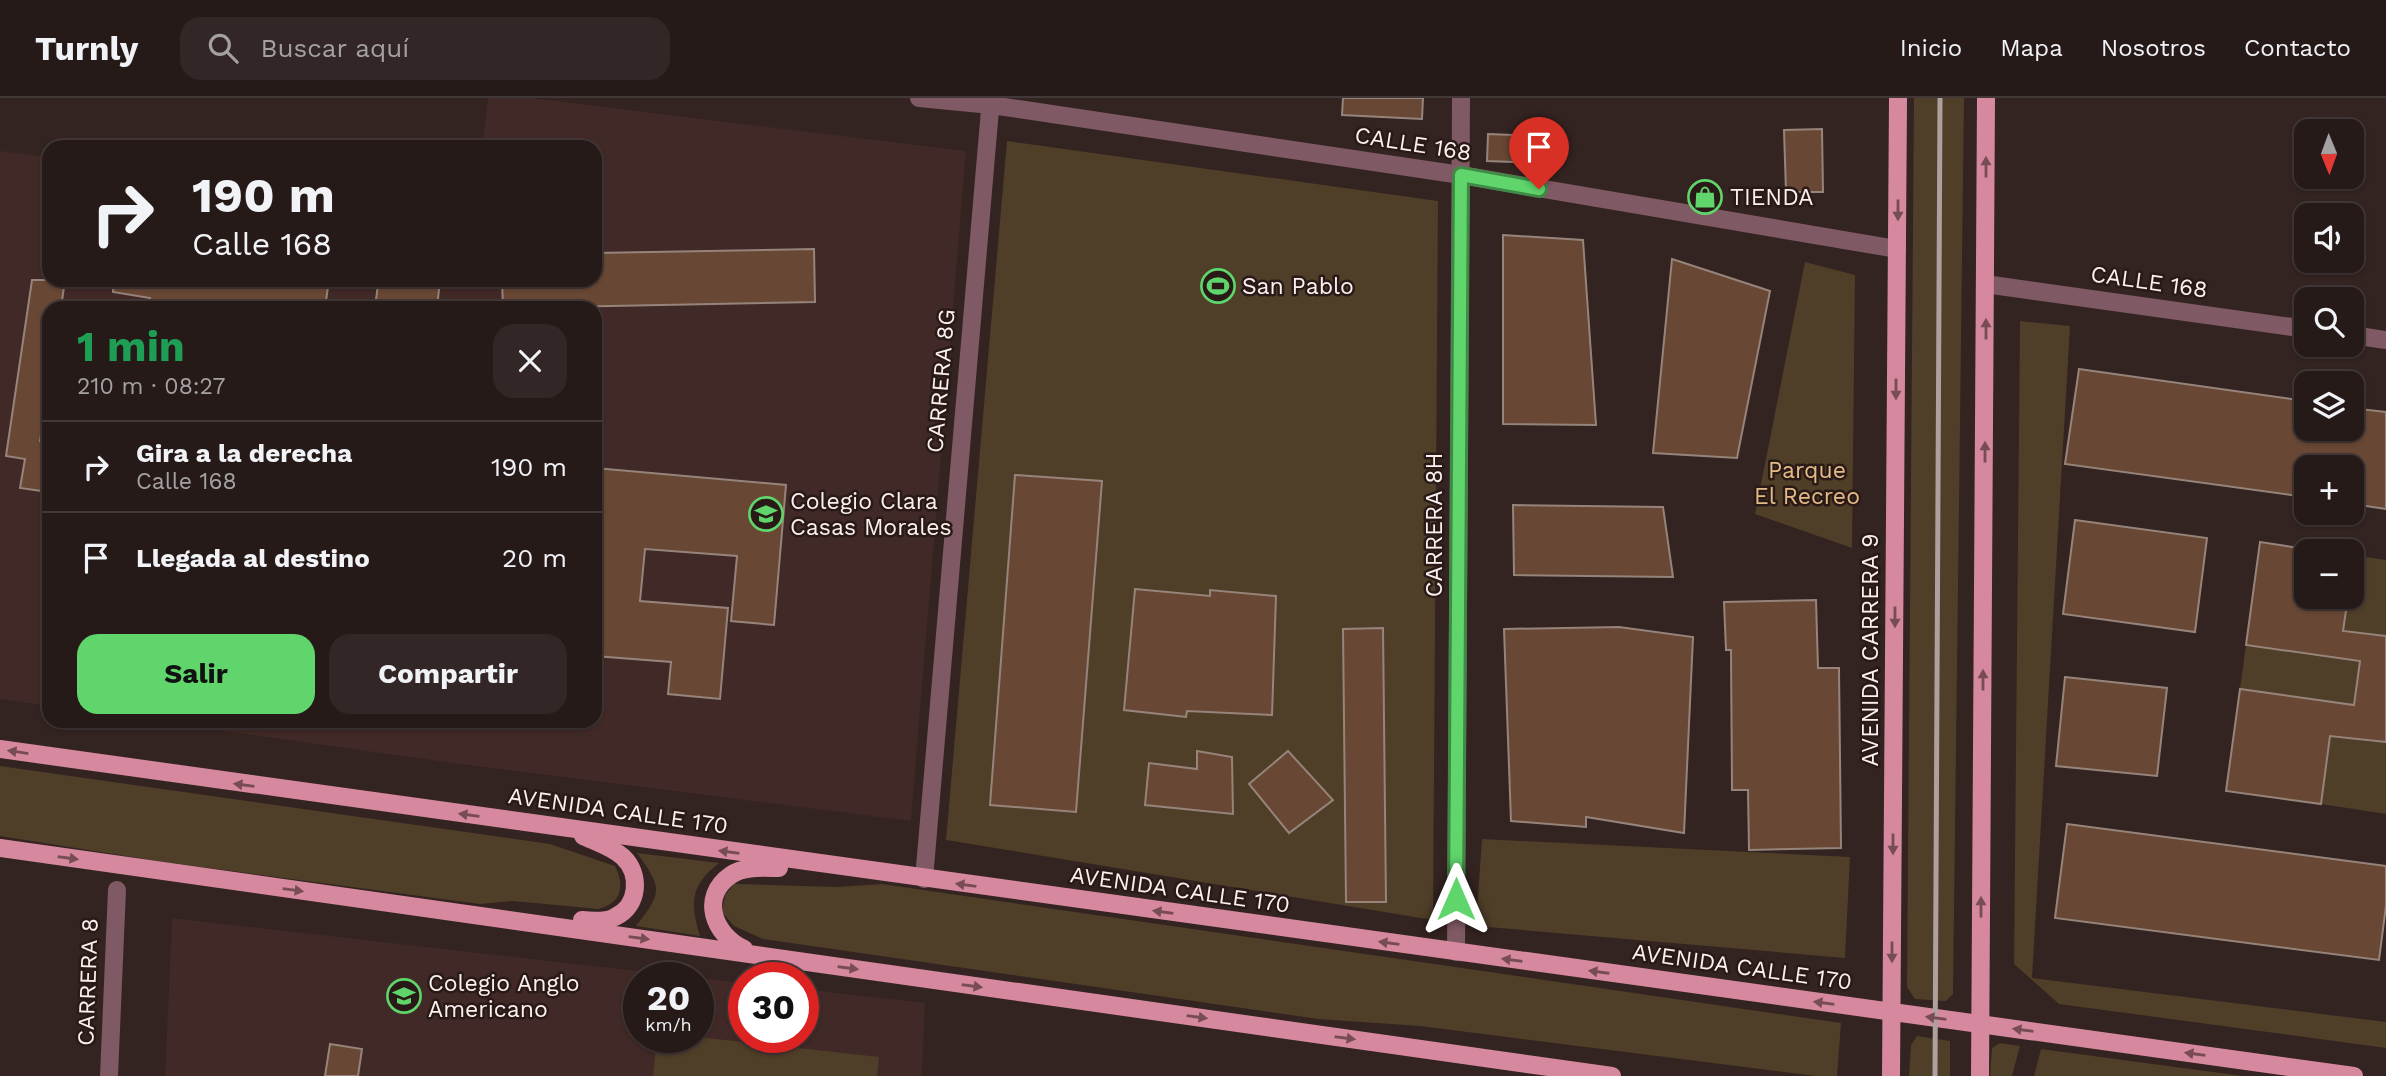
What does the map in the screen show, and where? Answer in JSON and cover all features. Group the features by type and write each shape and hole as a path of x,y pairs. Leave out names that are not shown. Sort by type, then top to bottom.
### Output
{"main road":[{"name":"AVENIDA CARRERA 9","path":"1891,1076 1898,98"},
{"path":"1980,1076 1986,98"},
{"name":"AVENIDA CALLE 170","path":"0,749 870,872 2354,1076"},
{"path":"477,914 596,921 614,918 627,908 636,885 633,871 623,857 568,828"},
{"path":"0,848 477,914 1531,1070 1612,1076"},
{"path":"756,955 726,938 718,929 713,916 714,896 730,875 761,868 870,872"}],"street":[{"name":"CALLE 168","path":"919,98 991,101 1461,175 1897,249"},
{"name":"CARRERA 8H","path":"1456,952 1461,98"},
{"name":"CARRERA 8G","path":"924,879 991,101"},
{"name":"CALLE 168","path":"1986,284 2294,327"},
{"path":"2364,337 2386,340"},
{"name":"CARRERA 8","path":"109,1076 117,890"}],"shaded area":[{"name":"Colegio Clara Casas Morales","path":"488,98 531,98 966,151 911,821 460,764 203,728 602,728 602,301 42,301 42,705 0,699 0,151 42,156 42,287 602,287 602,140 483,140"},
{"name":"Colegio Anglo Americano","path":"172,918 623,969 623,1053 714,1053 714,980 728,981 728,1053 819,1053 819,991 925,1003 922,1076 165,1076"}],"green space":[{"path":"1914,98 1964,98 1953,994 1946,1001 1915,999 1907,987"},
{"path":"1007,141 1438,201 1433,920 946,840"},
{"name":"Parque El Recreo","path":"1805,262 1855,275 1852,548 1755,514"},
{"path":"2020,321 2070,326 2032,978 2386,1022 2386,1048 2059,1004 2014,964"},
{"path":"2364,557 2386,560 2386,636 2370,634 2351,738 2386,742 2386,814 2321,804 2335,702 2240,689 2246,645 2339,658 2345,609 2364,609"},
{"path":"0,766 550,844 615,866 620,880 619,893 612,903 598,909 513,901 480,904 157,861 0,836"},
{"path":"1482,839 1850,857 1845,958 1476,926"},
{"path":"637,853 719,863 702,879 695,895 695,913 700,936 636,926 651,905 656,890 651,874"},
{"path":"734,884 837,887 882,884 1841,1023 1837,1076 1816,1076 1420,1026 1318,1019 763,939 734,926 722,912 725,895"},
{"path":"1917,1036 1950,1041 1950,1076 1909,1076 1911,1045"},
{"path":"714,1039 728,1040 728,1053 819,1053 819,1050 879,1057 877,1076 653,1076 655,1053 714,1053"},
{"path":"2000,1043 2020,1046 2012,1076 1990,1076 1992,1048"},
{"path":"2041,1049 2243,1076 2034,1076"}],"building":[{"path":"1343,98 1423,98 1422,119 1342,115"},
{"path":"1822,129 1823,192 1786,192 1784,130"},
{"path":"1488,134 1539,136 1539,163 1487,161"},
{"path":"1503,235 1583,240 1596,425 1503,424"},
{"path":"814,249 815,302 602,306 602,301 503,301 502,287 602,287 602,253"},
{"path":"1672,259 1770,291 1737,458 1653,453"},
{"path":"32,280 42,280 42,287 64,287 62,301 42,301 42,491 20,488 25,459 6,456"},
{"path":"113,287 328,287 326,301 150,301 150,298 113,292"},
{"path":"378,287 439,287 438,301 376,301"},
{"path":"2079,369 2294,399 2294,441 2364,441 2364,409 2386,412 2386,509 2364,506 2364,455 2294,455 2294,495 2065,464"},
{"path":"602,469 786,485 774,625 731,621 737,556 645,549 640,601 728,608 720,699 668,694 671,662 602,657"},
{"path":"1015,475 1102,481 1076,812 990,805"},
{"path":"1513,505 1663,507 1673,577 1514,575"},
{"path":"2075,520 2207,538 2195,632 2063,614"},
{"path":"2260,542 2294,547 2294,609 2346,609 2343,631 2386,636 2386,742 2330,736 2321,804 2226,791 2240,689 2354,705 2360,661 2246,645"},
{"path":"1135,589 1210,596 1210,590 1276,596 1272,715 1187,711 1186,717 1124,710"},
{"path":"1816,600 1818,668 1839,668 1841,848 1749,850 1748,790 1732,790 1731,650 1726,650 1724,602"},
{"path":"1619,627 1693,637 1684,833 1586,817 1586,827 1511,821 1504,629"},
{"path":"1383,628 1386,902 1346,902 1343,629"},
{"path":"2065,677 2167,688 2157,776 2056,766"},
{"path":"1197,751 1232,757 1233,814 1145,805 1149,763 1197,769"},
{"path":"1288,751 1333,800 1289,833 1249,784"},
{"path":"2067,824 2386,866 2386,906 2379,960 2055,918"},
{"path":"330,1044 362,1049 358,1076 325,1076"}],"railway":[{"path":"1935,1076 1940,98"}],"place":[{"name":"TIENDA","path":"1705,197"},
{"name":"San Pablo","path":"1218,286"},
{"name":"Colegio Clara Casas Morales","path":"766,514"},
{"name":"Colegio Anglo Americano","path":"404,996"}],"route":[{"path":"1456,899 1461,175 1539,189"}]}
